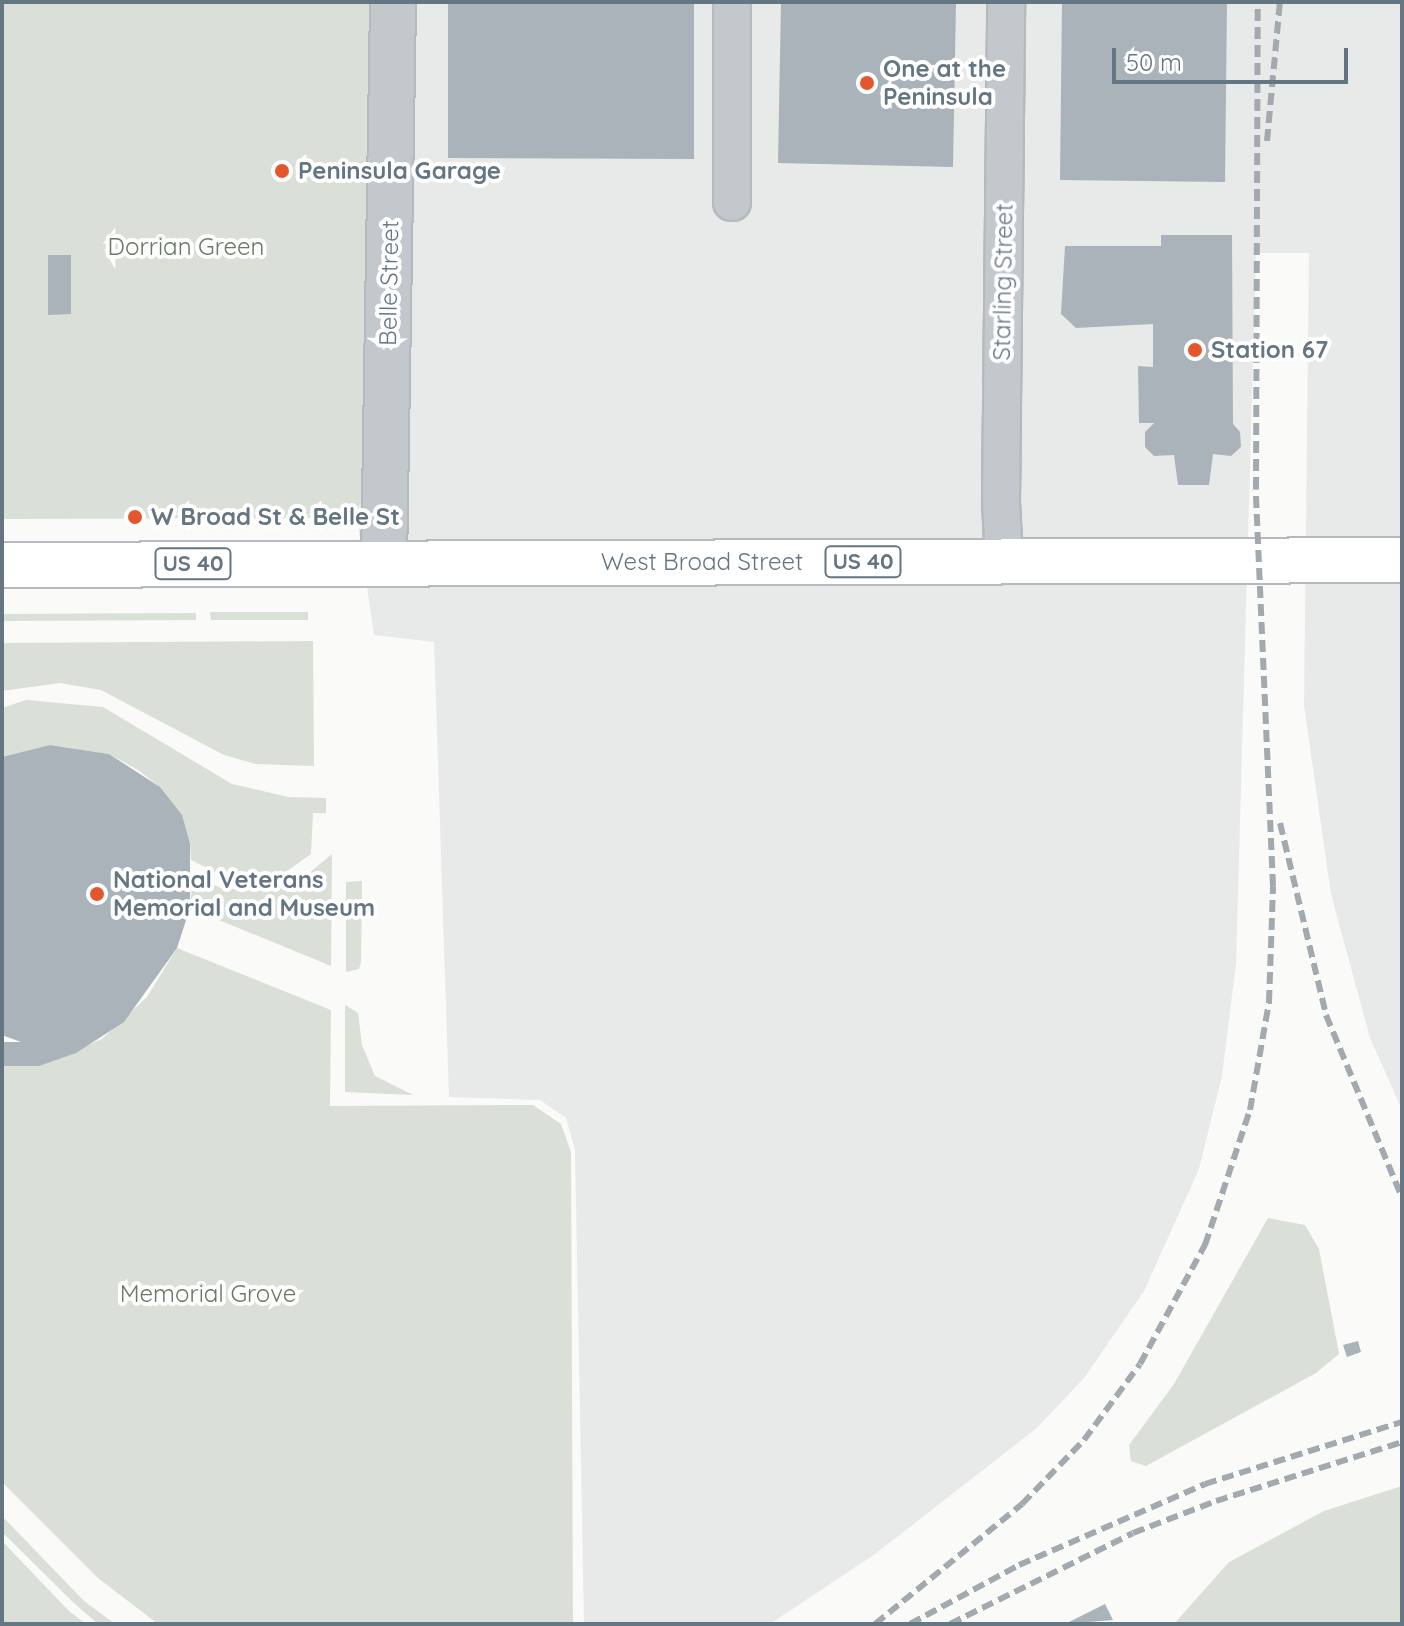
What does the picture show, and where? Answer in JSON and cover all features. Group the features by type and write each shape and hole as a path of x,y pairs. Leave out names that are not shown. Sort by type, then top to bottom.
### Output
{"main road":[{"name":"West Broad Street","path":"2,565 1402,560"}],"street":[{"name":"Belle Street","path":"384,564 393,2"},
{"path":"732,2 732,202"},
{"name":"Starling Street","path":"1004,561 1006,2"}],"shaded area":[{"path":"371,2 1402,2 1402,1110 1370,1038 1331,894 1304,705 1309,253 1256,253 1236,964 1222,1076 1199,1169 1144,1291 1084,1378 1037,1428 875,1554 770,1624 584,1624 575,1150 566,1118 540,1100 449,1097 434,642 374,635 356,511 367,492"}],"green space":[{"name":"Dorrian Green","path":"2,2 371,2 367,492 356,511 329,518 2,519"},
{"path":"210,612 308,612 308,620 211,620"},
{"path":"196,613 196,620 2,621 2,614"},
{"path":"313,641 314,766 256,764 224,755 101,690 60,683 2,691 2,643"},
{"path":"26,700 103,707 232,784 288,797 326,798 326,813 313,813 311,854 287,871 250,880 226,877 191,860 190,844 160,787 109,754 51,745 2,757 2,708"},
{"path":"332,854 331,966 190,908 193,875 223,889 277,888 308,874"},
{"path":"362,881 361,962 359,969 346,972 346,882"},
{"name":"Memorial Grove","path":"177,948 331,1010 330,1106 533,1105 561,1124 571,1152 573,1624 158,1624 98,1578 2,1482 2,1066 39,1066 102,1039 147,997"},
{"path":"345,1005 358,1013 362,1045 375,1076 413,1095 345,1092"},
{"path":"1268,1218 1305,1225 1319,1249 1339,1354 1316,1373 1146,1466 1131,1461 1129,1445 1174,1384"},
{"path":"1402,1486 1402,1624 1174,1624 1229,1562 1324,1511"},
{"path":"2,1516 84,1601 115,1624 98,1624 74,1603 2,1532"},
{"path":"2,1541 69,1611 86,1624 2,1624"}],"building":[{"path":"448,2 694,2 694,159 448,158"},
{"name":"One at the Peninsula","path":"781,2 956,2 953,167 778,163"},
{"path":"1062,2 1227,2 1225,182 1060,180"},
{"name":"Station 67","path":"1161,235 1232,235 1233,424 1240,432 1241,447 1231,456 1213,454 1209,485 1178,485 1174,455 1154,456 1145,447 1145,432 1154,423 1139,423 1138,366 1153,367 1153,324 1076,328 1061,314 1065,246 1161,246"},
{"path":"48,255 71,255 71,314 48,315"},
{"name":"National Veterans Memorial and Museum","path":"50,745 109,754 160,787 182,815 190,844 190,908 177,948 124,1022 76,1053 39,1066 2,1066 2,1042 21,1042 2,1035 2,757"},
{"path":"1358,1341 1361,1352 1347,1357 1343,1345"},
{"path":"1105,1604 1113,1620 1065,1624"}],"railway":[{"path":"875,1624 1022,1504 1084,1440 1140,1364 1205,1245 1250,1110 1269,1002 1273,886 1256,489 1258,2"},
{"path":"1267,141 1280,2"},
{"path":"1280,823 1326,1015 1402,1198"},
{"path":"910,1624 1019,1565 1205,1484 1402,1422"},
{"path":"950,1624 1133,1533 1216,1501 1402,1442"}],"place":[{"name":"One at the Peninsula","path":"867,83"},
{"name":"Peninsula Garage","path":"282,171"},
{"name":"Station 67","path":"1195,350"},
{"name":"W Broad St & Belle St","path":"135,517"},
{"name":"National Veterans Memorial and Museum","path":"97,894"}]}
